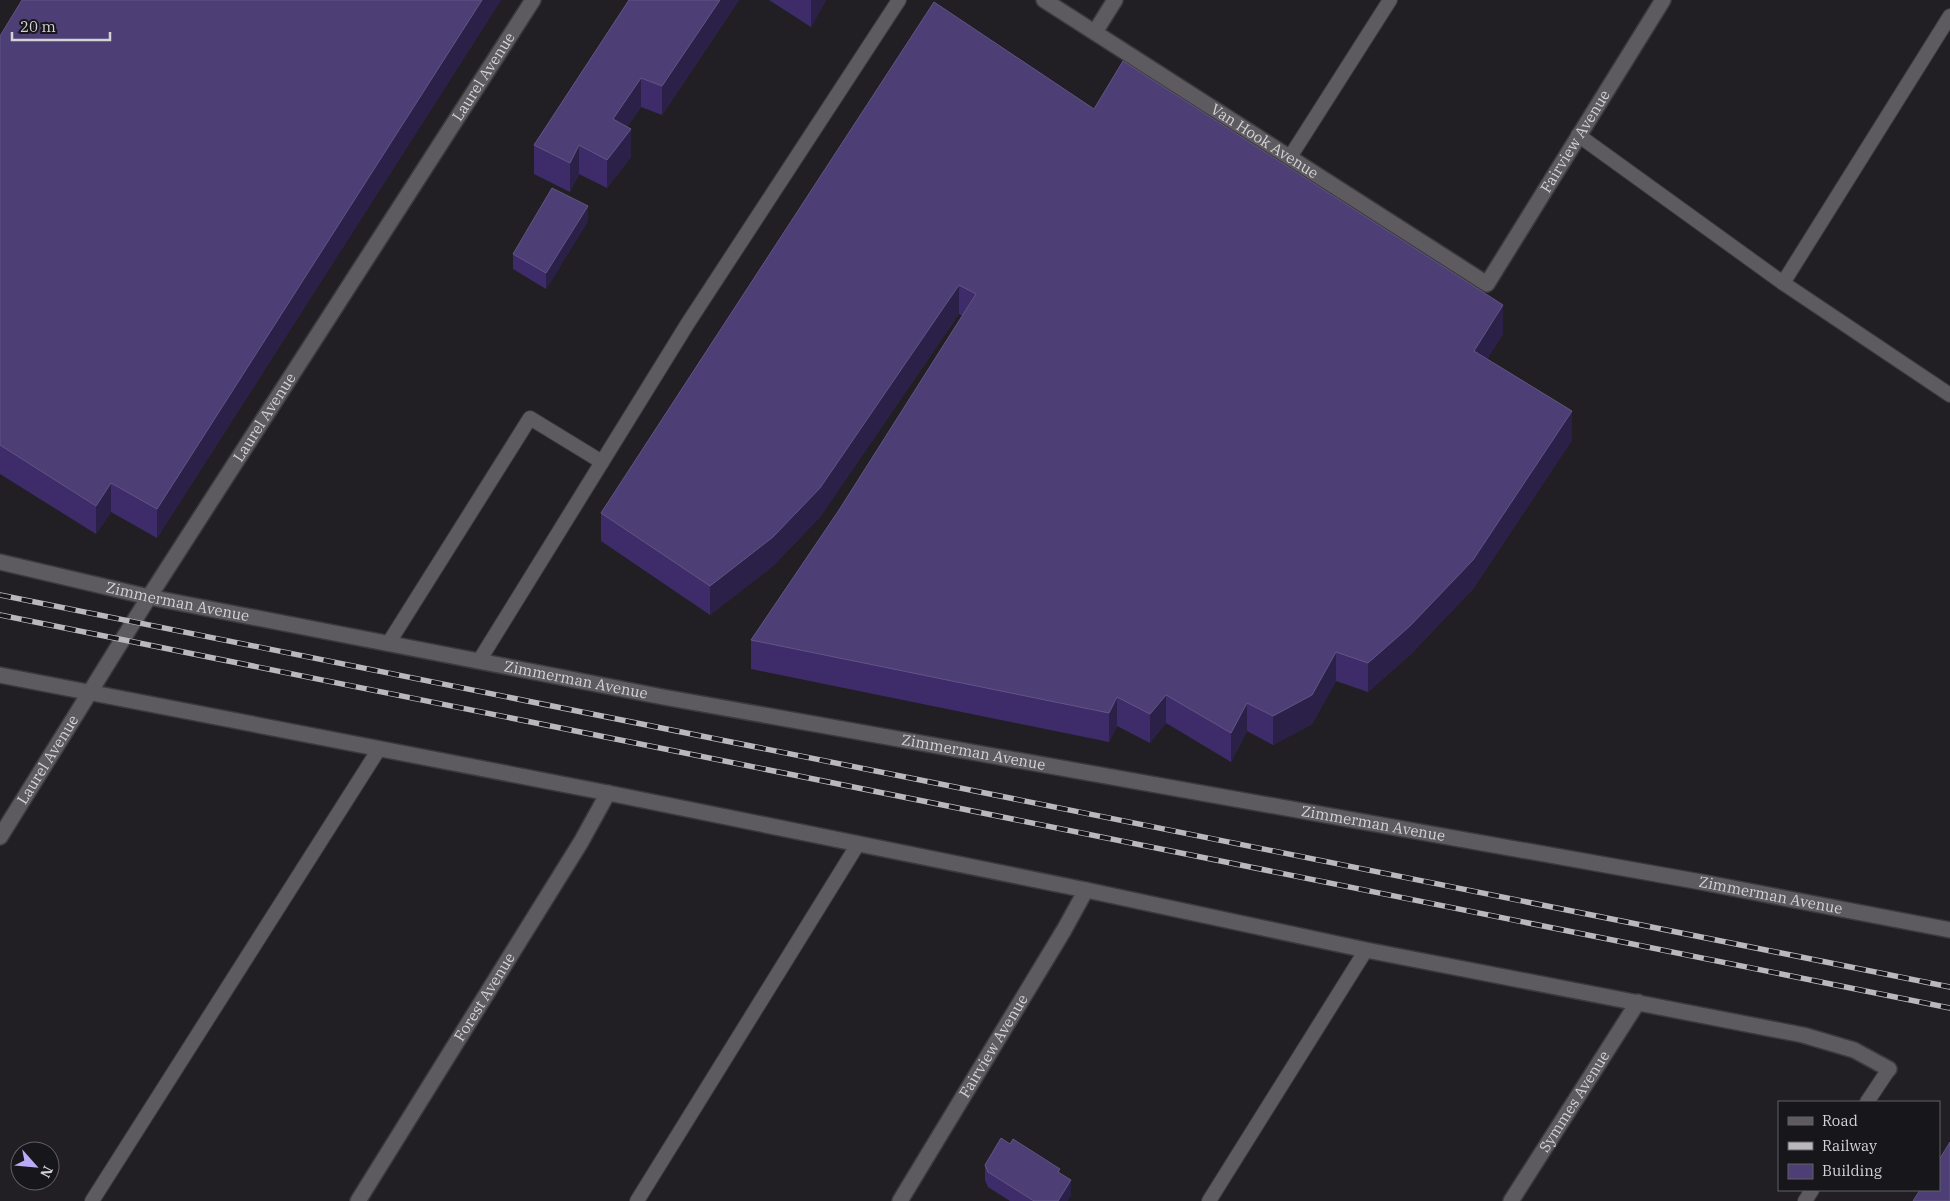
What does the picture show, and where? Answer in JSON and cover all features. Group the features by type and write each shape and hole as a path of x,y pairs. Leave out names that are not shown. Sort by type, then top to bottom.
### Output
{"street":[{"name":"Laurel Avenue","path":"0,837 150,597 533,0"},
{"name":"Van Hook Avenue","path":"1044,0 1486,284"},
{"path":"1095,32 1115,0"},
{"name":"Fairview Avenue","path":"1486,284 1663,0"},
{"name":"Zimmerman Avenue","path":"0,562 150,597 682,701 1701,882 1950,930"},
{"path":"0,676 608,793 1086,890 1366,950 1803,1035 1854,1050 1889,1069"},
{"name":"Forest Avenue","path":"358,1201 581,842 608,793"},
{"name":"Fairview Avenue","path":"900,1201 1064,930 1086,890"},
{"name":"Symmes Avenue","path":"1511,1201 1638,1002"}],"lane":[{"path":"479,661 688,323 899,0"},
{"path":"1290,157 1390,0"},
{"path":"1783,283 1950,16"},
{"path":"1578,136 1783,283 1950,395"},
{"path":"388,644 530,418 602,462"},
{"path":"92,1201 380,749"},
{"path":"637,1201 858,844"},
{"path":"1209,1201 1366,950"},
{"path":"1869,1101 1889,1069"}],"building":[{"path":"22,0 482,0 157,509 111,483 96,506 0,445 0,36"},
{"path":"629,0 720,0 662,86 641,78 613,119 631,129 607,160 579,145 570,163 534,145"},
{"path":"934,2 1094,109 1123,61 1503,305 1474,351 1572,411 1473,560 1410,626 1368,663 1336,652 1312,695 1273,716 1247,703 1231,733 1166,695 1150,714 1117,697 1109,713 751,640 839,510 976,294 959,285 820,488 773,537 710,586 601,513"},
{"path":"552,188 588,206 546,273 513,254"},
{"path":"1001,1138 1010,1144 1013,1139 1060,1169 1058,1172 1071,1180 1058,1201 1034,1201 988,1172 985,1165"},
{"path":"1950,1142 1950,1201 1913,1201 1919,1191 1940,1191 1940,1158"}],"railway":[{"path":"0,595 1950,987"},
{"path":"0,615 1950,1008"}]}
